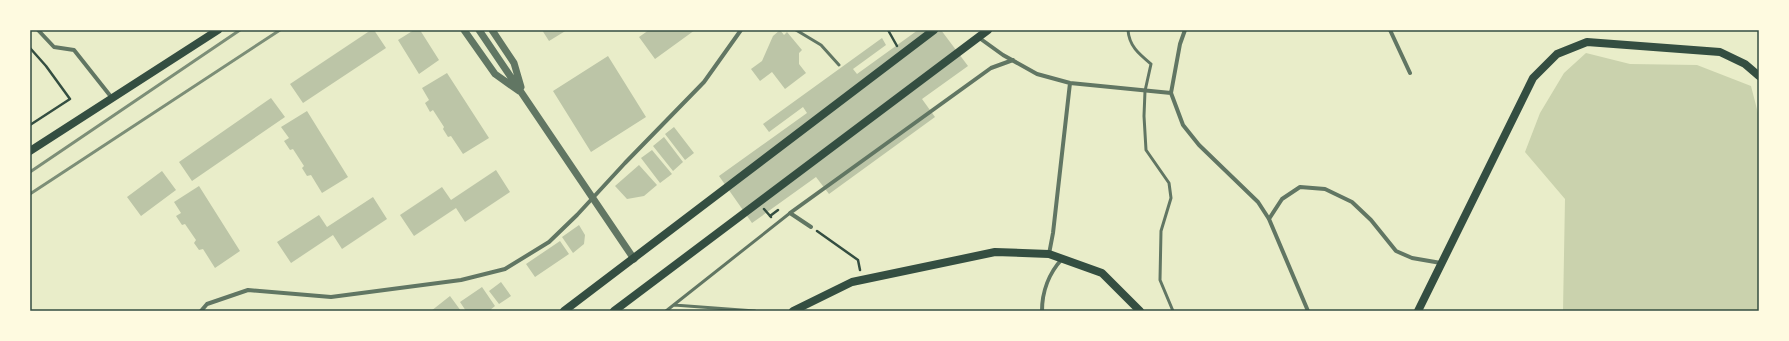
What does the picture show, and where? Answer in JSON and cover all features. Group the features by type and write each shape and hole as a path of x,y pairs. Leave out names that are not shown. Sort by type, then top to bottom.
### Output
{"main road":[{"path":"30,151 218,30"},
{"path":"564,311 634,259 901,53 934,30"},
{"path":"614,311 988,30"},
{"path":"1418,311 1533,78 1557,54 1587,42 1720,52 1745,64 1759,76"},
{"path":"792,311 852,282 995,252 1049,254 1102,273 1140,311"}],"street":[{"path":"38,30 54,47 74,50 112,99"},
{"path":"464,30 495,74 523,93"},
{"path":"479,30 634,259"},
{"path":"492,30 514,62 523,93"},
{"path":"201,311 207,304 248,290 331,296 461,280 505,269 549,242 592,199 625,162 704,82 741,30"},
{"path":"1185,30 1180,44 1171,93 1183,125 1199,145 1258,202 1269,219 1308,311"},
{"path":"1390,30 1410,73"},
{"path":"978,37 1037,74 1070,83 1145,92 1171,93"},
{"path":"811,227 790,213 991,68 1013,60"},
{"path":"1049,254 1053,232 1070,83"},
{"path":"1269,219 1282,199 1300,186 1325,189 1352,202 1371,220 1396,251 1412,258 1441,263"},
{"path":"1042,311 1042,297 1054,267 1062,259"}],"lane":[{"path":"796,30 821,46 839,65"},
{"path":"1128,30 1128,39 1137,53 1152,64 1145,92 1144,116 1146,150 1170,183 1171,198 1161,231 1160,280 1173,311"},
{"path":"666,311 790,213"},
{"path":"674,304 755,311"}],"path":[{"path":"888,30 901,53"},
{"path":"30,48 46,66 70,99 30,126"},
{"path":"811,227 829,238 858,260 862,280"}],"green space":[{"path":"1586,53 1630,64 1697,65 1751,86 1759,117 1759,311 1563,311 1565,199 1525,152 1540,113 1564,73"}],"building":[{"path":"371,30 374,30 386,48 303,103 290,84"},
{"path":"414,30 420,30 439,60 419,74 398,40"},
{"path":"542,30 567,30 549,41"},
{"path":"649,30 695,30 655,59 639,37"},
{"path":"780,30 784,35 787,32 802,50 799,53 799,64 806,73 785,89 772,72 760,81 751,69 762,61 773,36"},
{"path":"918,30 941,30 968,66 922,99 935,117 829,194 816,177 752,223 719,176 807,113 803,107 769,132 763,124 882,38 886,45 853,69 857,74"},
{"path":"608,56 646,117 591,152 553,91"},
{"path":"447,73 489,138 463,154 451,136 448,137 443,129 444,127 433,110 430,112 425,103 429,100 422,88"},
{"path":"271,98 285,117 192,181 179,162"},
{"path":"307,111 348,177 322,193 311,175 307,176 302,168 304,166 293,149 290,150 284,141 289,138 281,127"},
{"path":"674,127 694,153 685,160 665,134"},
{"path":"664,137 683,162 673,171 653,146"},
{"path":"652,150 672,174 660,183 641,158"},
{"path":"639,165 657,185 644,196 627,199 615,186"},
{"path":"496,170 510,192 465,222 456,208 414,236 400,215 442,187 451,200"},
{"path":"162,171 176,190 141,216 127,197"},
{"path":"199,186 240,251 215,268 203,249 199,250 194,243 196,240 185,224 182,225 176,216 181,213 174,202"},
{"path":"373,197 387,219 342,249 333,235 291,263 277,242 319,215 327,227"},
{"path":"579,225 585,235 584,244 573,253 562,237"},
{"path":"560,241 569,254 535,277 526,264"},
{"path":"501,282 511,296 499,304 489,291"},
{"path":"482,287 495,306 489,311 466,311 460,302"},
{"path":"450,296 461,311 431,311"}],"railway":[{"path":"30,172 240,30"},
{"path":"30,194 280,30"}]}
